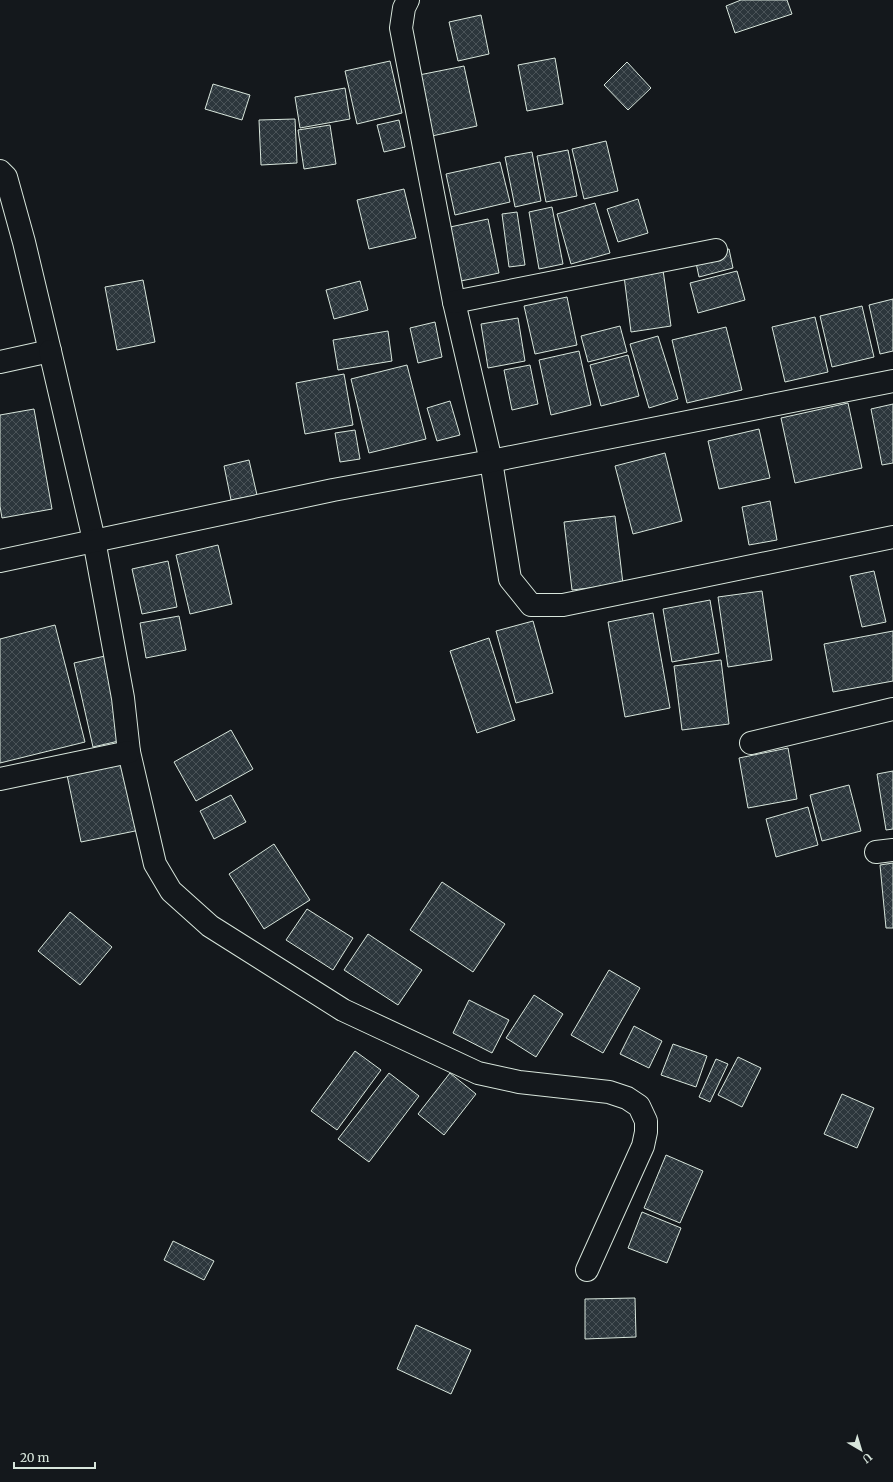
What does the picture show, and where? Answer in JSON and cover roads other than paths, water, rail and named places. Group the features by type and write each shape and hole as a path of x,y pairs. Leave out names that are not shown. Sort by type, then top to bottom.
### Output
{"street":[{"path":"408,0 404,8 401,28 454,302 491,461 510,579 531,605 562,605 893,537"},
{"path":"0,170 6,177 16,213 94,540 123,698 129,752 155,864 172,891 210,926 343,1010 478,1073 519,1082 609,1092 627,1098 639,1106 646,1121 646,1132 643,1146 587,1270"},
{"path":"454,302 716,250"},
{"path":"0,362 50,351"},
{"path":"0,561 333,490 491,461 893,381"},
{"path":"751,743 893,709"},
{"path":"0,779 129,752"}]}
